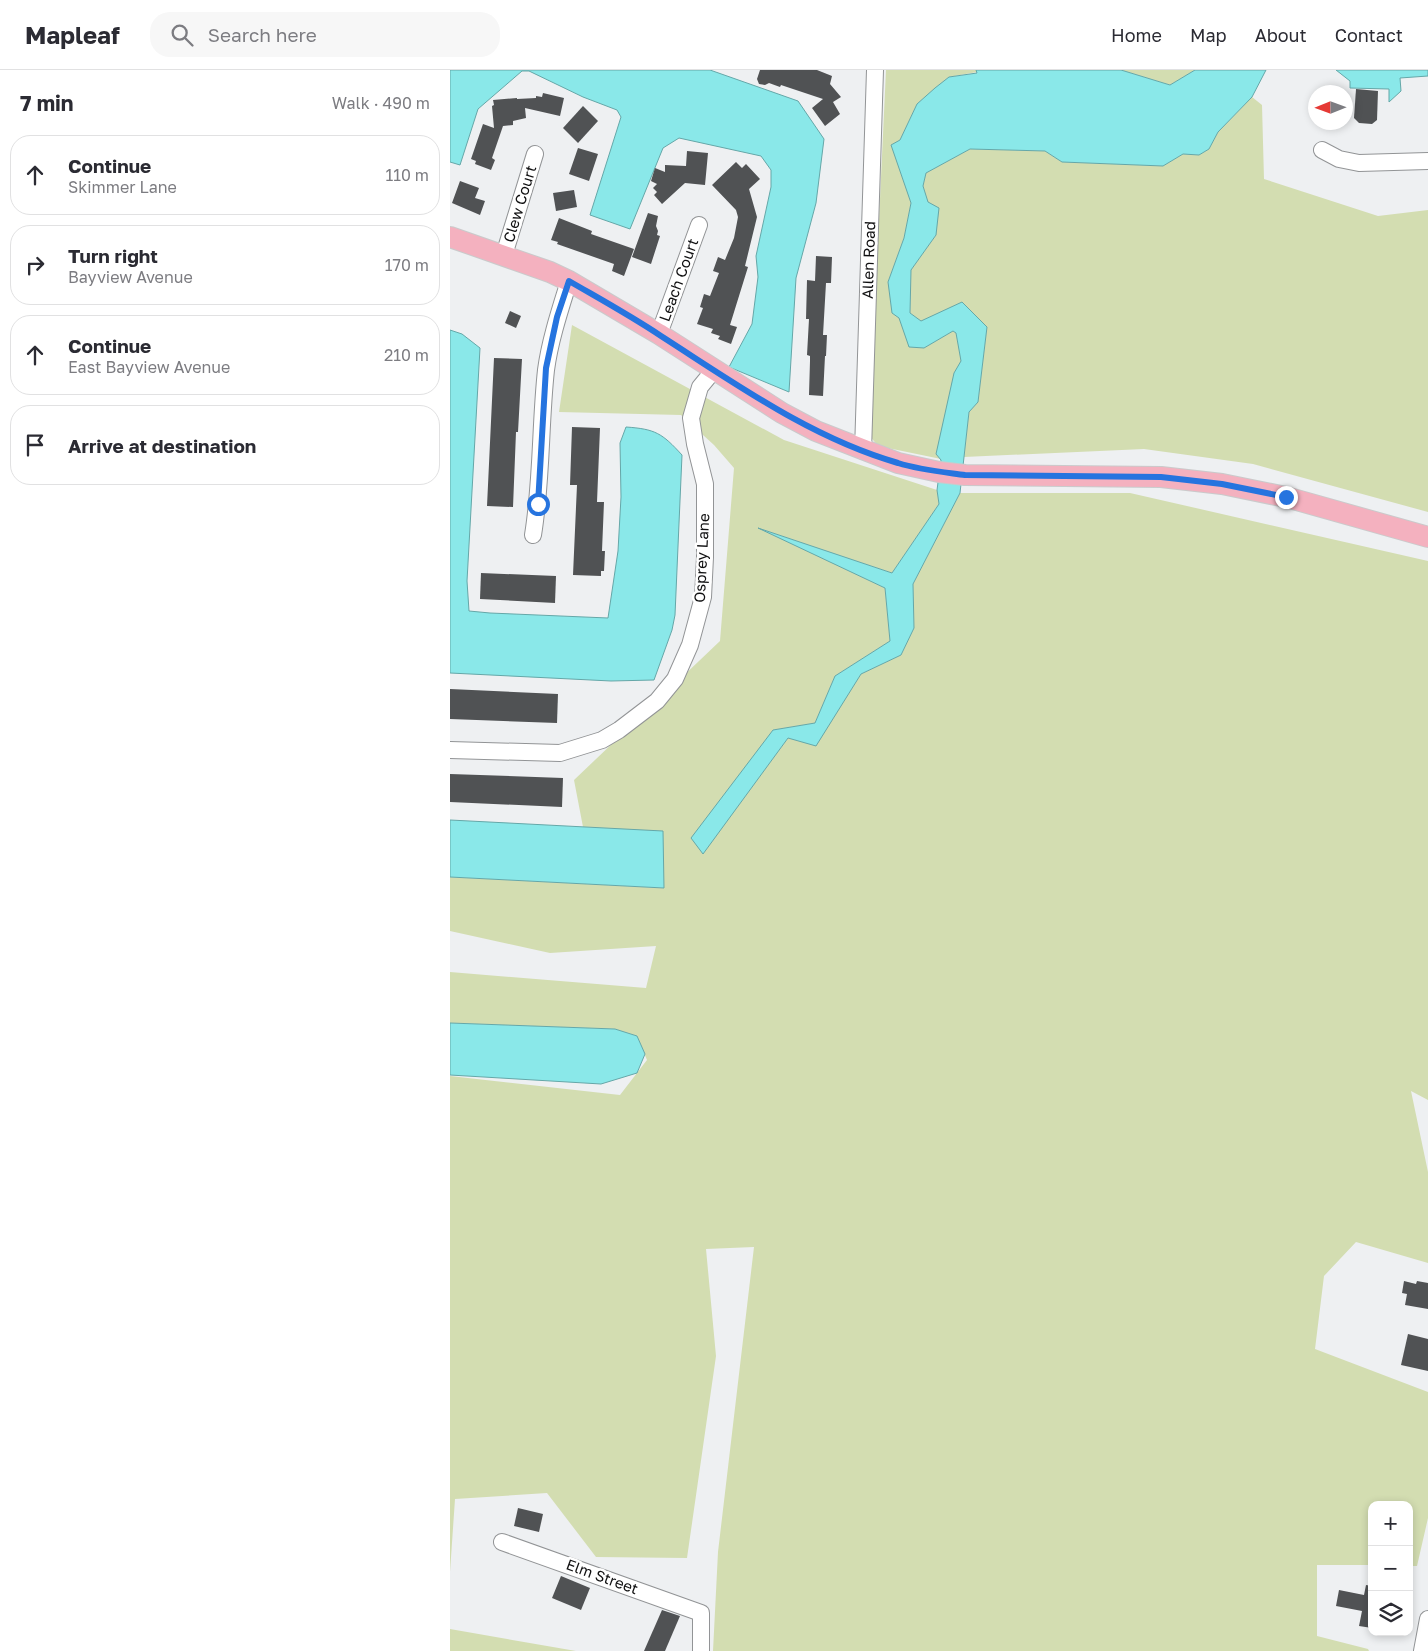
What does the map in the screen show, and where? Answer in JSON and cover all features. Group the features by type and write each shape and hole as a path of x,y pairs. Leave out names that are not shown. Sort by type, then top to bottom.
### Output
{"main road":[{"path":"450,237 550,272 569,281 659,334 782,413 816,431 898,464 965,475 1161,477 1222,484 1286,497 1428,537"}],"street":[{"name":"Allen Road","path":"863,451 875,70"},
{"path":"1322,150 1338,159 1359,162 1428,161"},
{"name":"Clew Court","path":"504,255 536,154"},
{"name":"Leach Court","path":"659,334 699,224"},
{"path":"533,535 538,504 546,368 557,317 569,281"},
{"name":"Osprey Lane","path":"450,750 560,753 593,742 619,730 656,701 675,678 690,645 703,597 705,484 690,418 700,387 714,370"},
{"name":"Elm Street","path":"502,1542 701,1613 701,1651"},
{"path":"1422,1651 1428,1619"}],"green space":[{"path":"886,70 976,70 977,72 949,77 917,104 900,140 892,145 911,203 904,238 888,282 899,317 924,348 953,331 956,333 962,361 954,373 941,459 878,446 869,435"},
{"path":"1121,70 1195,70 1170,85"},
{"path":"1252,97 1262,105 1264,179 1378,216 1428,210 1428,512 1253,464 1144,449 964,457 969,412 978,402 987,327 980,320 921,322 910,313 911,270 936,235 923,186 926,173 970,149 1045,151 1062,162 1163,166 1183,154 1199,155 1209,149 1218,132"},
{"path":"572,325 784,440 937,490 939,504 892,573 764,530 885,588 890,641 835,676 815,723 773,730 703,853 788,738 816,745 861,674 901,655 914,628 913,584 960,493 1130,493 1428,561 1428,1100 1411,1091 1428,1172 1428,1263 1356,1242 1324,1276 1315,1349 1428,1392 1428,1518 1417,1566 1413,1566 1413,1501 1368,1501 1368,1565 1317,1565 1317,1636 1368,1649 1369,1651 713,1651 718,1552 754,1247 706,1249 716,1356 687,1558 596,1557 547,1493 455,1499 450,1572 450,1076 620,1095 647,1060 637,1036 615,1029 450,1023 450,972 646,988 656,946 550,953 450,931 450,877 663,888 662,832 583,827 574,780 720,641 734,468 714,445 681,415 559,412"},
{"path":"450,1629 576,1651 450,1651"}],"water":[{"path":"450,70 710,70 798,101 824,139 816,203 796,278 789,392 729,367 752,324 758,277 756,256 771,187 771,170 761,156 679,138 663,148 630,229 590,215 621,117 617,110 583,97 529,71 522,71 478,109 460,165 450,162"},
{"path":"976,70 1121,70 1170,85 1195,70 1266,70 1252,97 1218,132 1209,149 1199,155 1183,154 1163,166 1062,162 1045,151 970,149 926,173 923,186 928,202 939,208 936,235 911,270 910,313 921,321 962,302 987,327 978,402 969,412 960,493 913,584 914,628 901,655 861,674 816,746 788,738 703,854 691,838 773,730 815,723 835,676 890,641 885,588 758,528 892,573 939,504 937,490 941,460 936,454 954,373 961,361 956,333 953,331 924,348 909,347 899,318 892,313 888,282 904,238 911,203 891,145 900,140 917,104 935,88 949,77 977,73"},
{"path":"1336,70 1428,70 1428,76 1400,78 1401,91 1389,102 1389,89 1353,88 1353,85 1350,85 1350,81"},
{"path":"450,330 462,334 480,348 467,581 469,611 608,618 618,551 621,497 620,443 626,427 657,433 682,455 675,615 672,630 654,680 611,681 450,673"},
{"path":"450,820 663,831 664,888 450,877"},
{"path":"450,1023 615,1029 637,1036 645,1054 637,1073 601,1084 450,1075"}],"building":[{"path":"760,70 817,70 832,76 830,84 841,97 833,102 840,114 825,126 812,108 823,99 781,85 780,87 769,83 765,85 759,84 757,79"},
{"path":"1356,89 1378,91 1377,120 1372,124 1359,123 1354,118"},
{"path":"543,93 564,98 560,116 525,108 526,118 513,121 513,125 503,126 492,158 495,160 491,170 475,164 476,161 471,159 483,124 494,128 493,100 536,98 536,96 542,97"},
{"path":"583,106 598,121 578,143 563,128"},
{"path":"578,148 598,154 589,181 569,174"},
{"path":"687,151 708,153 705,185 685,183 662,204 654,195 657,192 653,188 657,184 651,181 655,168 665,172 665,165 686,166"},
{"path":"736,162 742,168 746,164 760,179 749,189 757,217 745,266 748,267 730,325 737,327 731,344 718,339 720,336 711,333 713,329 697,324 703,308 700,307 704,294 710,296 719,273 713,271 718,257 725,260 734,238 738,217 736,210 712,185"},
{"path":"460,181 479,188 475,198 485,201 480,215 452,203"},
{"path":"574,190 577,207 556,211 553,193"},
{"path":"648,213 658,216 656,226 657,235 660,236 651,264 632,257"},
{"path":"559,218 592,231 591,234 634,249 624,276 612,271 614,264 557,244 558,242 551,240"},
{"path":"816,256 832,257 831,283 826,283 823,335 827,335 823,396 809,395 810,356 807,355 809,319 806,319 807,280 815,281"},
{"path":"510,311 521,316 516,328 505,323"},
{"path":"494,358 522,359 518,432 516,432 513,507 487,506"},
{"path":"572,427 600,428 597,502 604,502 602,551 605,551 604,571 601,571 601,576 573,575 577,485 570,485"},
{"path":"481,573 556,576 555,603 480,599"},
{"path":"450,689 558,694 557,723 450,719"},
{"path":"450,774 563,778 562,807 450,802"},
{"path":"1404,1281 1416,1284 1417,1281 1428,1283 1428,1309 1405,1305 1407,1294 1402,1293"},
{"path":"1408,1334 1428,1339 1428,1371 1401,1365"},
{"path":"518,1508 543,1514 539,1532 514,1526"},
{"path":"561,1576 590,1588 581,1610 552,1598"},
{"path":"1366,1585 1368,1585 1368,1627 1359,1626 1362,1611 1336,1606 1339,1590 1364,1595"},
{"path":"662,1610 680,1616 665,1651 644,1651"}],"route":[{"path":"538,504 546,368 557,317 569,281 659,334 782,413 816,431 898,464 965,475 1161,477 1222,484 1286,497"}]}
